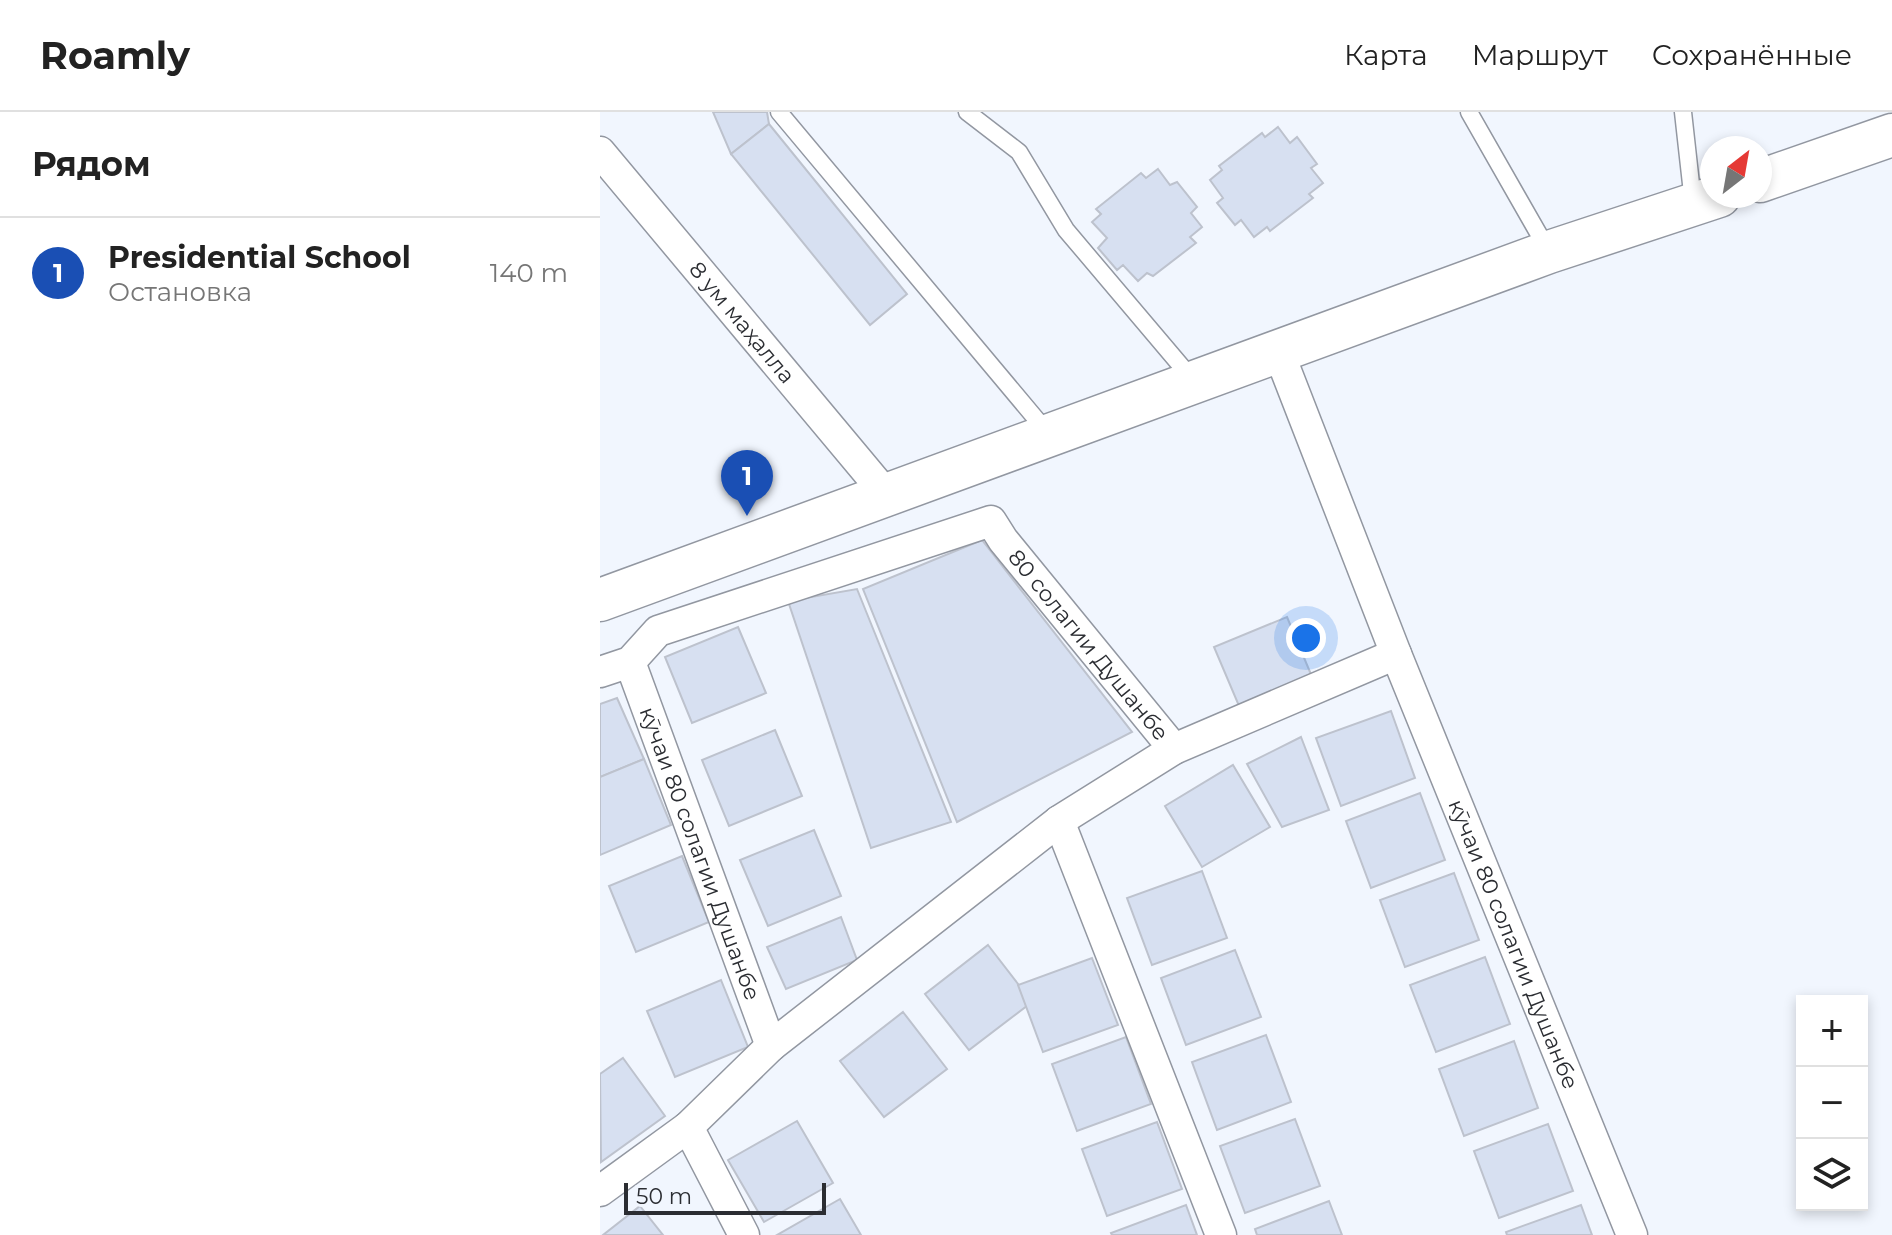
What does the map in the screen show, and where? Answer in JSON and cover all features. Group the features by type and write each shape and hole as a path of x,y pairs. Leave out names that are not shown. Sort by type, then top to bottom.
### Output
{"main road":[{"path":"1772,177 1892,135"},
{"path":"600,600 1549,252 1700,202"}],"street":[{"name":"8 ум маҳалла","path":"600,152 885,493"},
{"name":"кӯчаи 80 солагии Душанбе","path":"1279,353 1396,654 1632,1235"},
{"name":"80 солагии Душанбе","path":"630,662 658,631 991,521 1003,540 1174,749"},
{"path":"600,1191 688,1127 771,1046 1059,821 1174,749 1396,654"},
{"name":"кӯчаи 80 солагии Душанбе","path":"630,662 771,1046"},
{"path":"600,672 630,662"},
{"path":"1059,821 1221,1235"},
{"path":"688,1127 744,1235"}],"lane":[{"path":"779,112 1051,437"},
{"path":"967,112 1019,152 1066,230 1194,381"},
{"path":"1469,112 1549,252"},
{"path":"1683,112 1700,177"}],"building":[{"path":"713,112 767,112 769,124 731,154"},
{"path":"769,124 907,294 870,325 731,154"},
{"path":"1278,127 1290,143 1297,137 1317,164 1311,168 1323,183 1309,194 1313,198 1270,231 1267,227 1254,237 1241,220 1235,225 1217,203 1223,198 1210,180 1222,170 1219,166 1262,133 1265,137"},
{"path":"1158,169 1170,185 1177,182 1197,207 1191,213 1202,227 1190,237 1196,243 1153,276 1147,273 1138,281 1123,265 1117,270 1098,248 1107,238 1092,222 1101,214 1096,209 1141,173 1146,178"},
{"path":"982,540 1132,732 957,822 863,589"},
{"path":"857,589 951,822 871,848 788,601"},
{"path":"1287,617 1315,684 1242,713 1214,647"},
{"path":"738,627 766,693 692,723 665,657"},
{"path":"617,698 644,759 600,777 600,704"},
{"path":"1391,711 1415,778 1341,806 1316,738"},
{"path":"775,730 802,796 729,826 702,760"},
{"path":"1301,737 1329,810 1282,827 1247,764"},
{"path":"644,759 671,825 600,855 600,777"},
{"path":"1233,765 1270,827 1202,867 1165,806"},
{"path":"1420,793 1445,860 1371,888 1346,821"},
{"path":"814,830 841,896 768,926 740,860"},
{"path":"682,856 709,922 636,952 609,886"},
{"path":"1202,871 1227,938 1152,965 1127,898"},
{"path":"1454,873 1479,940 1405,967 1380,900"},
{"path":"841,917 857,960 786,989 767,947"},
{"path":"988,945 1032,1002 969,1050 925,994"},
{"path":"1235,950 1261,1017 1186,1045 1161,978"},
{"path":"1485,957 1510,1024 1436,1052 1410,985"},
{"path":"1092,958 1118,1025 1043,1052 1018,985"},
{"path":"721,980 748,1047 675,1077 647,1011"},
{"path":"903,1012 947,1069 884,1117 840,1061"},
{"path":"1266,1035 1291,1102 1217,1130 1192,1062"},
{"path":"1126,1037 1151,1104 1077,1131 1052,1064"},
{"path":"1514,1041 1538,1108 1464,1136 1439,1069"},
{"path":"623,1058 665,1116 601,1162 600,1074"},
{"path":"1295,1119 1320,1186 1245,1213 1220,1146"},
{"path":"797,1121 833,1183 764,1222 728,1160"},
{"path":"1157,1122 1182,1189 1107,1216 1082,1149"},
{"path":"1548,1124 1573,1191 1499,1218 1474,1151"},
{"path":"840,1199 861,1235 777,1235"},
{"path":"1329,1201 1342,1235 1257,1235 1255,1229"},
{"path":"1186,1205 1197,1235 1111,1233"},
{"path":"1581,1205 1592,1235 1507,1235 1506,1232"},
{"path":"640,1206 663,1235 603,1235"}],"place":[{"name":"Presidential School","path":"747,516"}]}
